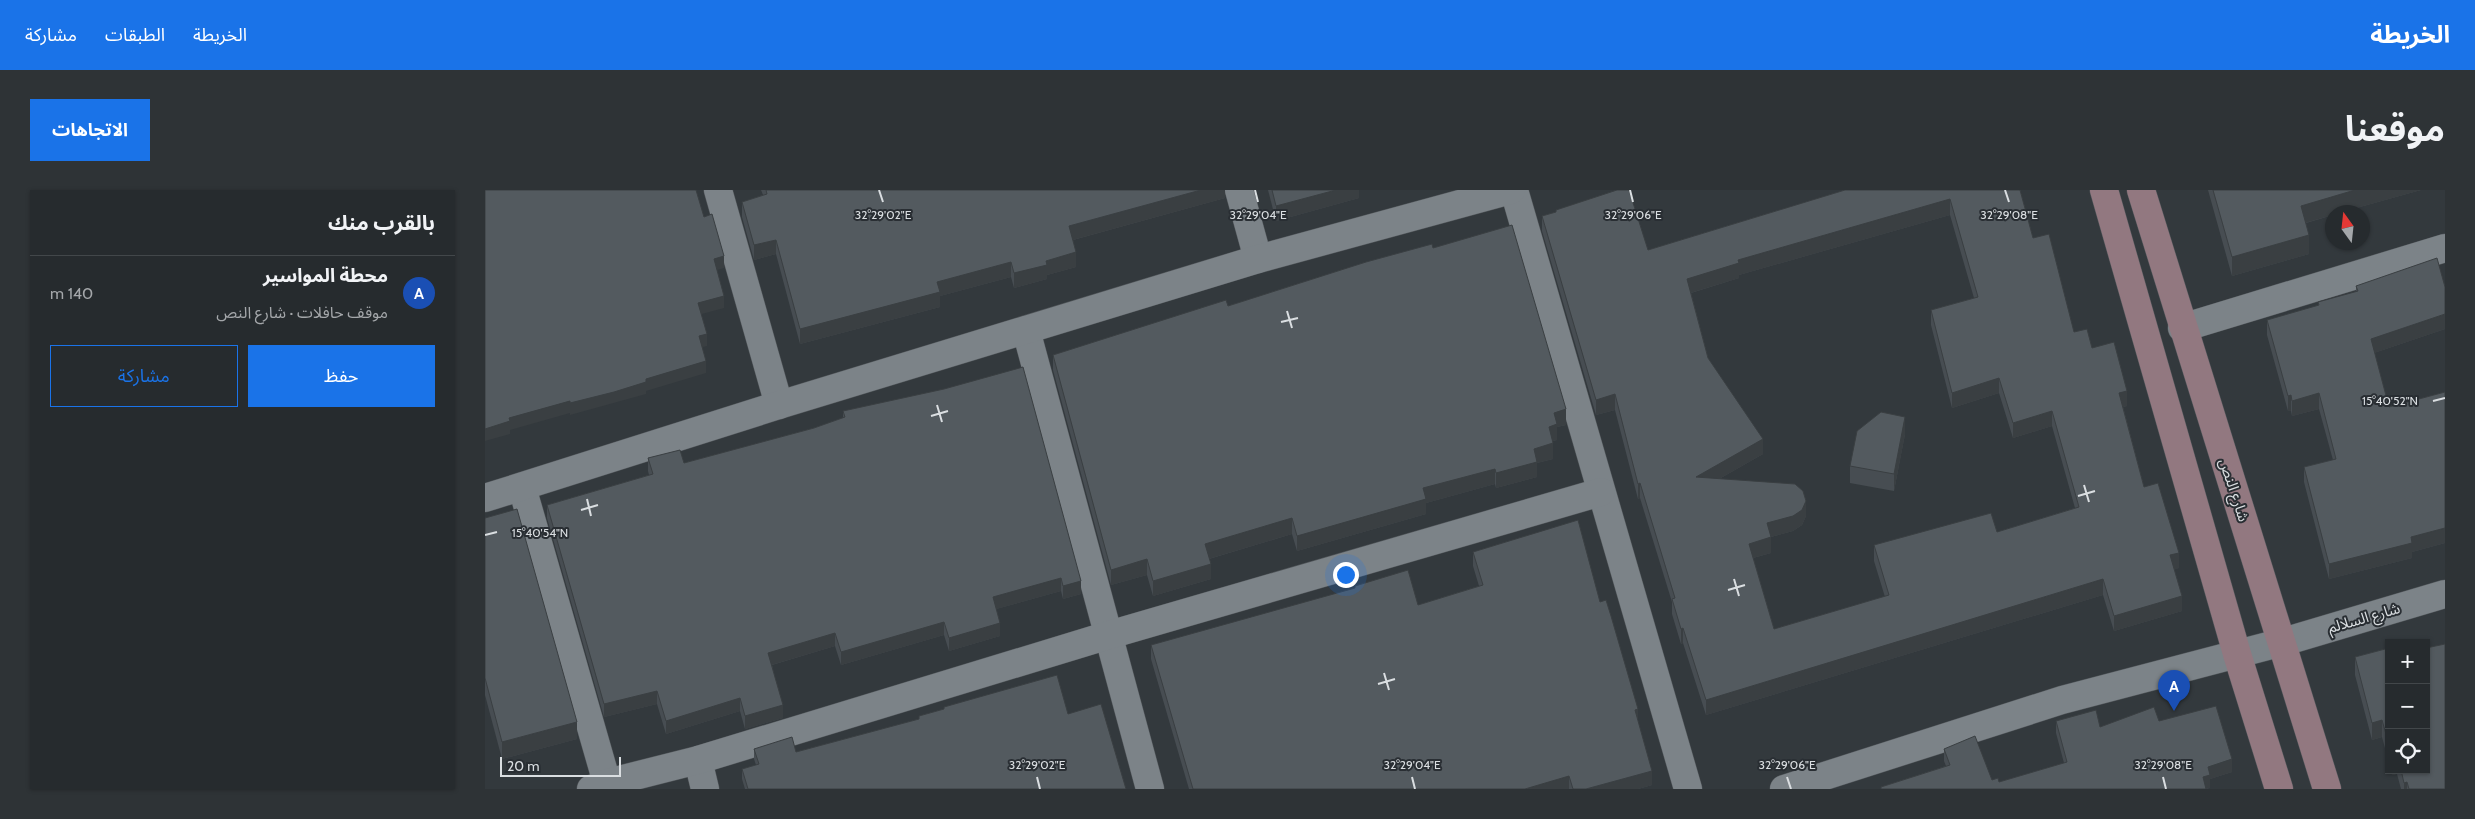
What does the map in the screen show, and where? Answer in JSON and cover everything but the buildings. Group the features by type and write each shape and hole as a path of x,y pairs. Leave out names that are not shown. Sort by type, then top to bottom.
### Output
{"main road":[{"path":"2104,190 2237,654 2279,789"},
{"name":"شارع النص","path":"2141,190 2182,328 2283,642 2327,789"}],"street":[{"path":"718,190 779,405"},
{"path":"1239,190 1258,259"},
{"path":"485,498 779,405 1258,259 1511,190"},
{"path":"1515,190 1688,789"},
{"path":"2182,328 2445,248"},
{"path":"1027,330 1150,789"},
{"path":"522,487 599,786 698,760 1109,635 1601,492"},
{"name":"شارع السلالم","path":"1785,789 2062,700 2283,642 2445,594"},
{"path":"698,760 705,789"}],"place":[{"name":"محطة المواسير","path":"2174,711"}]}
